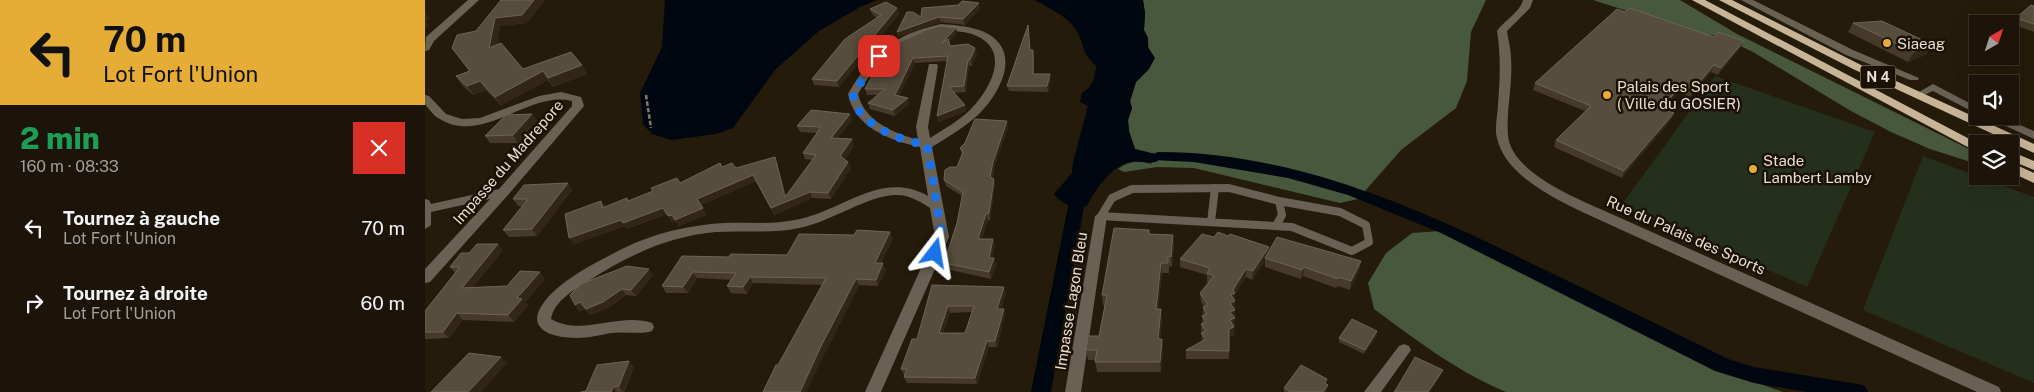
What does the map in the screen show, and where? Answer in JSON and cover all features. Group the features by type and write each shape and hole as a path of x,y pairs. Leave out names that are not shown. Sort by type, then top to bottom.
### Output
{"highway":[{"name":"N 4","path":"1697,0 1818,64 1969,136"},
{"name":"N 4","path":"1725,0 1857,67 2034,149"},
{"path":"1725,0 1969,112"},
{"path":"1818,64 1969,144"},
{"path":"1998,125 2034,141"},
{"path":"2019,159 2034,166"},
{"path":"2019,171 2034,179"}],"street":[{"path":"425,48 430,39 474,0"},
{"name":"Rue du Palais des Sports","path":"1528,0 1527,6 1517,14 1503,31 1506,58 1502,137 1504,149 1526,172 1552,190 1607,218 1993,392"},
{"path":"1746,0 1895,72 1914,78"},
{"path":"941,27 974,30 989,37 999,48 1001,66 996,83 982,104 967,118 927,145 905,141 872,122 857,108 853,94 873,63 892,44 925,30 941,27"},
{"path":"873,392 942,237 927,145 922,127 933,66"},
{"path":"1924,92 1933,87 1969,107"},
{"name":"Impasse du Madrepore","path":"425,98 432,110 444,117 469,122 492,118 553,96 571,96 577,99 578,106 575,112 504,192 425,278"},
{"path":"2010,125 2034,135"},
{"path":"647,327 617,325 572,333 560,332 543,322 543,315 552,302 573,284 615,257 648,242 677,232 801,224 872,195 896,190 920,194 937,206"},
{"path":"425,225 426,206 504,192"},
{"name":"Impasse Lagon Bleu","path":"1073,392 1101,216"},
{"path":"1372,392 1404,350"}],"lane":[{"path":"1211,222 1215,188"},
{"path":"1229,188 1279,201 1340,212 1366,225 1369,242 1352,251 1292,227 1101,216 1107,201 1117,193 1132,189 1229,188"},
{"path":"1276,226 1282,215 1279,201"}],"path":[{"path":"645,95 651,128"}],"green space":[{"path":"1143,0 1486,0 1471,32 1467,81 1456,108 1401,150 1358,199 1340,203 1194,168 1157,167 1124,172 1118,169 1134,162 1151,164 1155,154 1135,149 1129,131 1128,120 1132,108 1130,101 1136,82 1149,69 1148,38 1144,30 1145,13"},
{"path":"1593,0 1680,0 1737,34 1969,149 1969,161 1930,149 1891,132 1851,111 1753,52 1719,36 1699,34"},
{"name":"Stade Lambert Lamby","path":"1715,76 1875,132 1807,287 1621,206"},
{"path":"1923,156 1969,173 1969,185 2002,185 2034,197 2034,383 1863,310"},
{"path":"1440,231 1464,239 1737,376 1783,392 1506,392 1488,384 1438,355 1374,309 1368,283 1386,253 1412,233"}],"shaded area":[{"path":"665,0 877,0 860,7 819,31 775,70 733,128 716,134 671,140 652,134 643,124 640,93 662,47"},
{"path":"1035,0 1143,0 1145,13 1144,30 1148,38 1148,47 1155,58 1149,69 1136,82 1130,101 1132,108 1128,120 1129,131 1135,149 1155,154 1158,161 1151,163 1131,162 1117,168 1099,186 1087,206 1073,207 1061,201 1054,194 1072,173 1073,162 1088,106 1080,102 1082,93 1093,82 1096,66 1086,53 1078,33 1070,22"}],"building":[{"path":"501,0 534,0 522,15 495,18 489,48 501,43 523,69 571,52 582,65 548,78 543,71 495,97 480,81 467,86 456,76 470,71 452,48 457,35 476,31"},
{"path":"962,1 979,3 963,19 939,17 897,32 907,12 913,12 921,17 922,8 958,5"},
{"path":"886,2 897,8 837,81 812,79 845,39 881,15 870,9"},
{"path":"2031,5 2034,6 2034,24 2019,19 2019,15"},
{"name":"Palais des Sport ( Ville du GOSIER)","path":"1630,8 1714,37 1718,32 1744,41 1721,68 1714,65 1693,90 1682,85 1661,108 1674,113 1624,171 1556,140 1591,106 1535,83 1617,9 1625,12"},
{"path":"1882,21 1933,45 1914,52 1853,23"},
{"path":"1028,25 1030,50 1033,50 1033,74 1050,74 1047,86 1007,86"},
{"path":"940,26 956,28 942,43 948,39 950,46 968,44 975,48 970,60 968,60 964,86 949,87 965,105 937,116 948,56 913,58 895,95 908,98 893,110 868,103 885,89 865,89 883,56 902,41"},
{"path":"811,110 850,114 831,138 852,139 840,156 848,162 828,193 810,192 771,208 753,175 697,199 703,208 675,220 672,215 668,216 663,208 623,223 621,220 569,238 565,214 601,201 602,208 627,198 628,201 653,191 651,188 677,178 680,183 720,163 722,167 732,163 736,168 775,157 785,197 816,155 803,153 821,127 797,126"},
{"path":"532,114 513,135 485,136 506,115"},
{"path":"975,119 1007,121 990,177 994,179 989,213 986,214 978,239 993,239 989,258 994,258 989,272 944,263 957,223 963,192 944,180 945,170 950,167 957,167 963,152 960,148 965,143"},
{"path":"568,183 532,229 503,230 528,199 513,199 524,185"},
{"path":"1114,228 1149,230 1149,234 1173,235 1171,257 1168,256 1168,263 1161,263 1156,309 1161,309 1158,339 1162,339 1160,362 1095,362 1097,350 1086,350 1088,336 1099,336 1107,295 1102,295"},
{"path":"857,230 890,232 875,263 883,263 876,280 856,279 821,346 800,392 763,392 776,365 778,365 826,278 750,277 743,287 727,286 736,273 693,272 683,287 662,286 682,256 728,257 731,254 787,255 799,234 854,235"},
{"path":"1218,232 1269,247 1253,271 1246,269 1233,290 1235,293 1231,295 1235,301 1230,303 1235,310 1230,312 1235,318 1230,320 1234,327 1229,329 1229,351 1186,350 1206,339 1201,333 1206,331 1201,324 1206,322 1202,316 1207,314 1203,307 1208,305 1200,293 1214,276 1207,273 1210,268 1180,259 1202,234 1214,237"},
{"path":"1277,237 1361,261 1351,281 1339,277 1338,279 1304,267 1302,270 1265,258"},
{"path":"477,244 498,244 462,288 507,286 520,271 540,272 517,298 522,299 508,315 457,313 443,332 425,332 425,311 460,267 450,267 461,253 469,253"},
{"path":"627,266 649,269 631,290 622,289 603,302 586,309 580,302 575,305 570,295 581,284"},
{"path":"932,285 1004,287 997,309 1004,309 995,341 987,341 975,378 904,377 907,369 901,369 912,339 917,339","holes":["948,306 974,306 965,333 939,333"]},
{"path":"1352,319 1377,331 1365,350 1339,338"},
{"path":"469,353 501,357 468,392 431,392"},
{"path":"1415,357 1443,370 1428,392 1394,392 1398,386"},
{"path":"629,361 619,386 613,387 611,392 581,392 586,391 597,365"},
{"path":"1301,365 1327,379 1325,383 1328,385 1323,392 1291,392 1284,388"}],"waterway":[{"path":"1158,157 1194,157 1289,173 1354,191 1447,229 1722,365 1754,375 1858,392"},
{"path":"1041,392 1076,207"}],"place":[{"name":"Siaeag","path":"1887,43"},
{"name":"Palais des Sport ( Ville du GOSIER)","path":"1607,95"},
{"name":"Stade Lambert Lamby","path":"1753,169"}],"route":[{"path":"879,56 861,79 853,94 857,108 872,122 905,141 927,145 942,237 935,253"}]}
